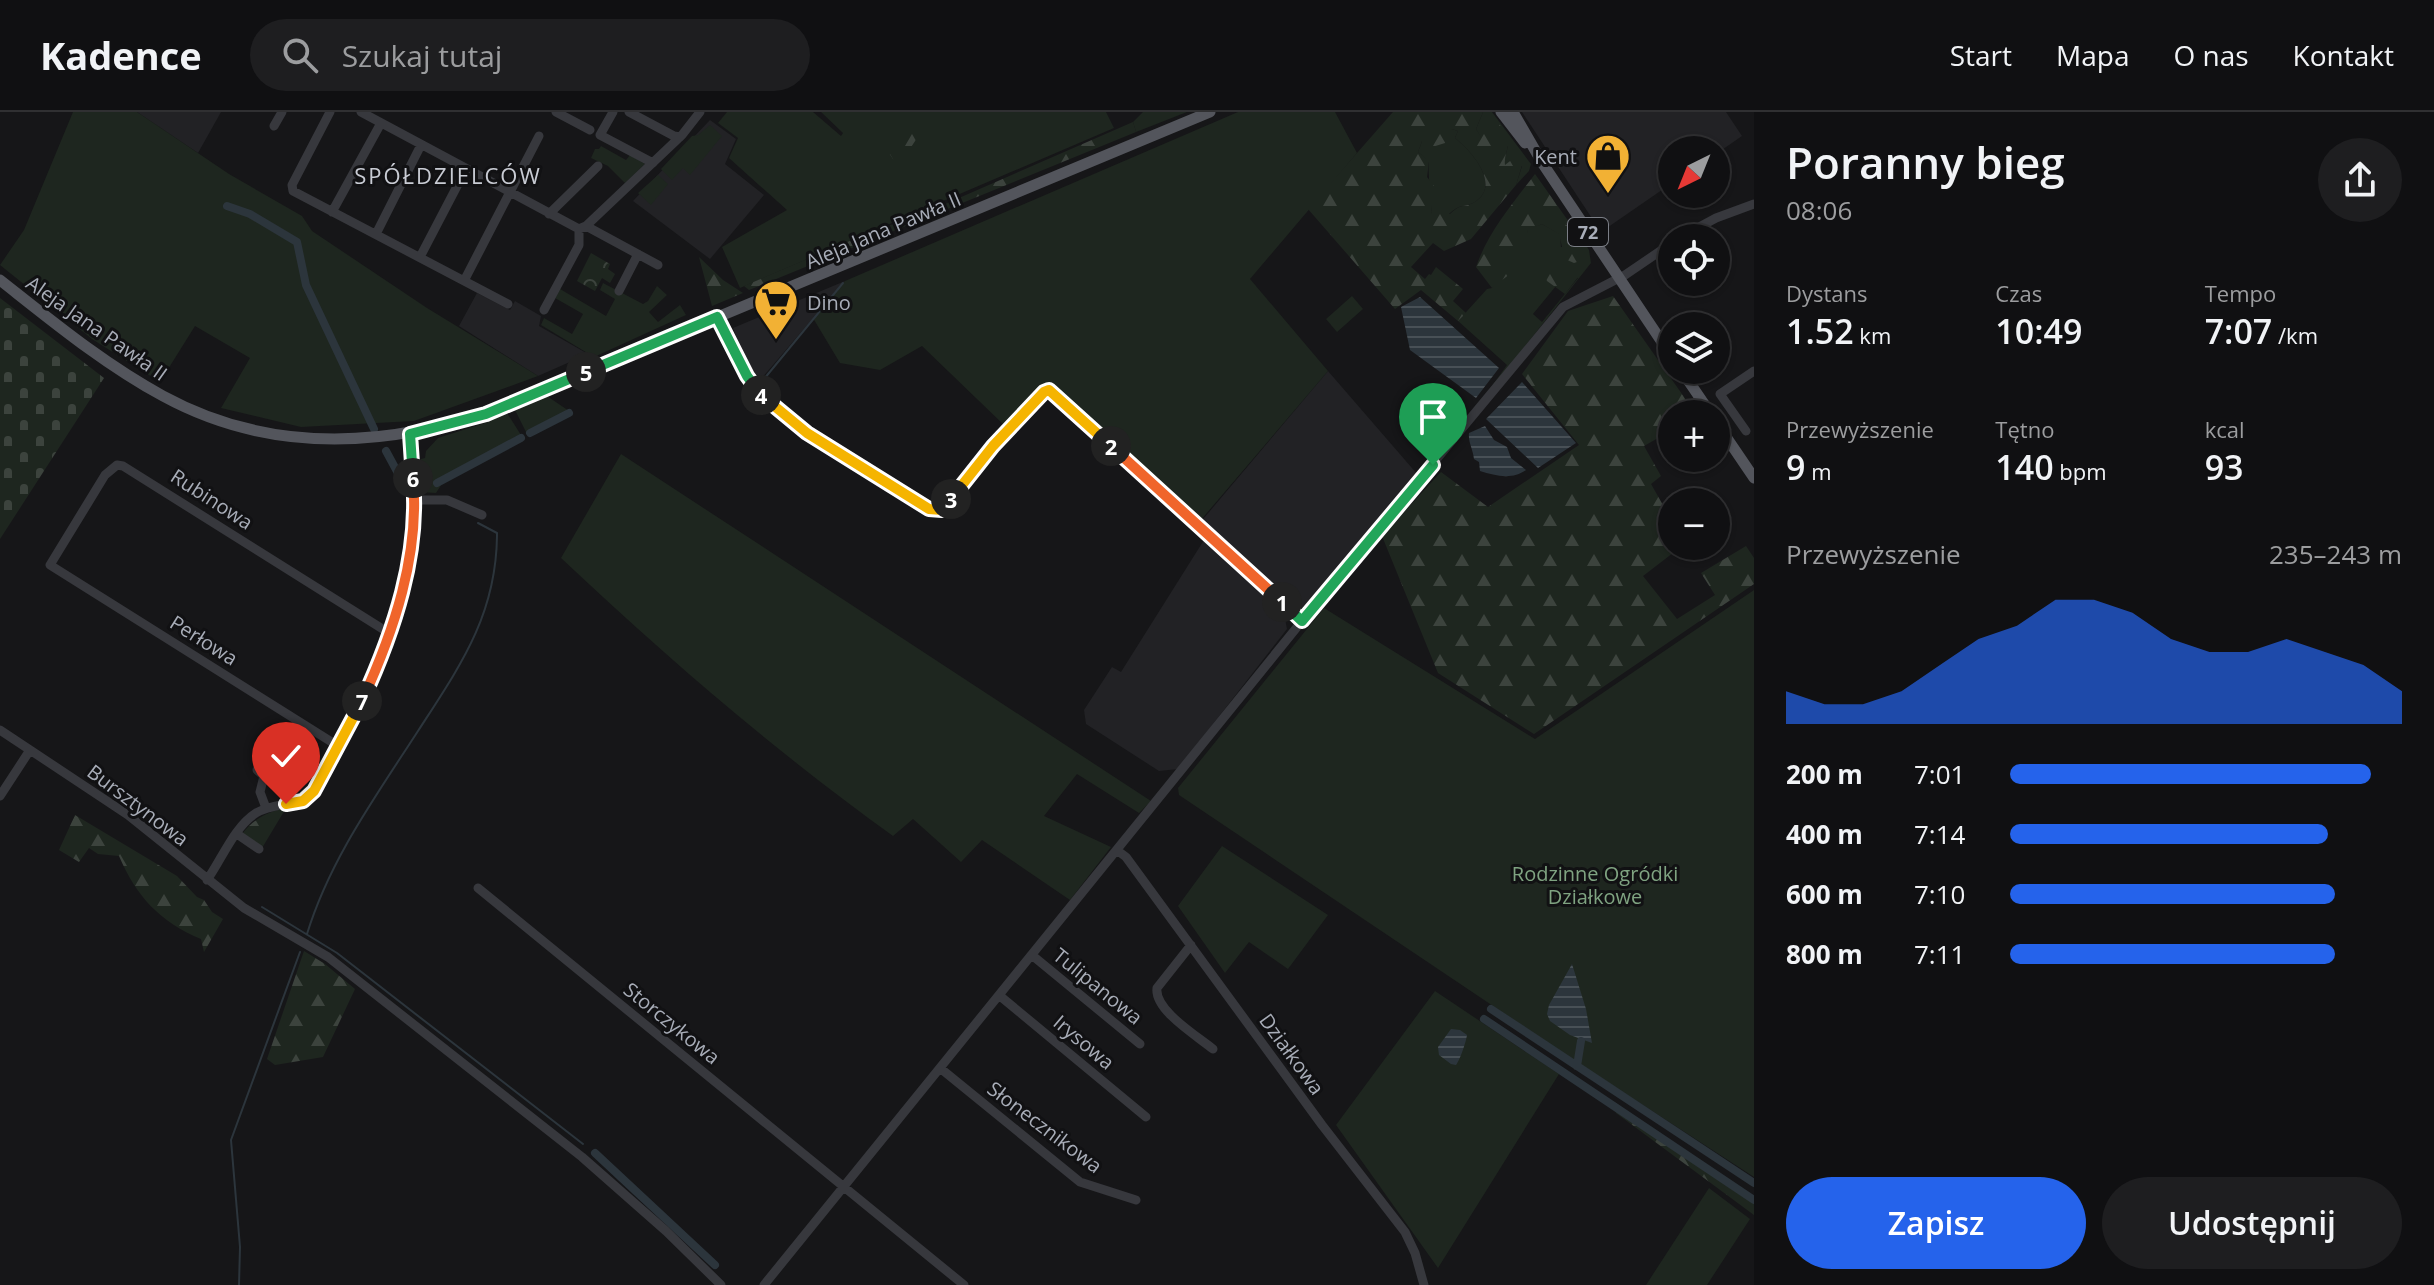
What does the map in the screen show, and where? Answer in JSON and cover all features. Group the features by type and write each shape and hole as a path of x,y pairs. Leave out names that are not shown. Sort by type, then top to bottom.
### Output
{"main road":[{"name":"Aleja Jana Pawła II","path":"0,280 120,370 162,396 202,414 264,432 315,439 354,440 410,434 486,414 1210,112"},
{"name":"72","path":"1501,112 1543,164"},
{"name":"72","path":"1513,112 1543,164 1658,336"},
{"path":"1730,443 1754,478"}],"street":[{"path":"274,126 282,112"},
{"path":"330,112 292,185 293,191 508,304"},
{"path":"361,112 549,214 658,265"},
{"path":"556,112 590,130"},
{"path":"613,112 600,135 653,163"},
{"path":"629,112 680,137"},
{"path":"544,310 579,245 582,227 680,137 700,112"},
{"path":"332,212 381,123"},
{"path":"465,279 539,136"},
{"path":"376,234 421,145"},
{"path":"549,214 598,166"},
{"path":"420,257 466,169"},
{"path":"1704,224 1754,204"},
{"path":"764,1285 1302,621 1563,307 1619,278 1658,252"},
{"path":"619,291 638,254"},
{"path":"717,317 747,376 762,396 807,433 936,511 942,510 993,446 1044,392 1053,391 1302,621"},
{"path":"1746,431 1720,394 1754,371"},
{"path":"207,880 246,821 266,808 307,798 317,787 371,681 409,564 415,500 410,434"},
{"name":"Rubinowa","path":"50,565 105,475 117,465 123,466 389,633"},
{"path":"415,500 447,500 482,515"},
{"name":"Perłowa","path":"50,565 338,746"},
{"name":"Bursztynowa","path":"0,730 128,815 244,908 328,957 560,1139 655,1221 721,1285"},
{"path":"0,796 30,750"},
{"path":"257,770 264,776 260,792 266,808"},
{"path":"237,834 259,849"},
{"name":"Działkowa","path":"1121,847 1322,1125 1405,1232 1424,1285"},
{"name":"Storczykowa","path":"478,888 964,1285"},
{"path":"1191,945 1157,988 1157,1000 1213,1049"},
{"name":"Tulipanowa","path":"1033,956 1140,1044"},
{"name":"Irysowa","path":"1000,996 1146,1117"},
{"name":"Słonecznikowa","path":"940,1068 1080,1182 1136,1200"}],"shaded area":[{"path":"137,112 221,112 198,153"},
{"path":"1522,112 1726,112 1742,136 1730,144 1730,136 1658,136 1658,193 1601,232"},
{"path":"710,120 736,139 725,164 764,195 710,259 633,201"},
{"path":"845,281 760,380 732,341 737,339 733,328"},
{"path":"477,293 510,310 515,301 541,316 539,326 588,354 538,376 459,326"},
{"path":"1420,297 1499,368 1476,398 1410,350 1401,307"},
{"path":"1328,371 1418,475 1301,610 1199,524"},
{"path":"1522,382 1576,443 1538,468 1486,419"},
{"path":"1485,426 1494,440 1507,447 1511,458 1526,470 1510,476 1480,471 1479,462 1474,459 1469,433"},
{"path":"1204,540 1283,608 1287,629 1178,769 1159,771 1086,724 1084,710 1112,667 1121,672"},
{"path":"1572,964 1586,1009 1592,1043 1570,1035 1550,1021 1547,1014"},
{"path":"1451,1029 1467,1035 1456,1065 1439,1055 1438,1047"}],"green space":[{"path":"73,112 137,112 229,174 302,216 312,231 427,308 538,376 414,421 301,427 221,408 250,358 195,326 160,382 92,339 0,265 24,230"},
{"path":"727,112 813,112 841,136 843,133 821,112 1106,112 1114,128 740,288 722,247 787,210 729,158 738,138 718,123"},
{"path":"917,112 934,112 902,161 893,159 889,153"},
{"path":"1143,112 1187,112 1136,132 1133,122"},
{"path":"1238,112 1335,112 1357,153 1250,279 1328,371 1200,521 1049,384 1005,426 922,346 880,370 840,363 813,318 845,281"},
{"path":"1393,112 1483,112 1476,129 1481,137 1491,115 1506,136 1505,165 1514,158 1522,165 1516,185 1471,239 1444,251 1433,243 1411,267 1425,279 1436,267 1463,289 1453,301 1466,313 1458,321 1421,290 1395,309 1308,209","holes":["1452,129 1458,131 1455,138 1482,169 1485,188 1482,196 1473,203 1450,214 1431,214 1434,186 1427,177 1429,161 1418,152 1422,141 1429,148 1445,143"]},
{"path":"1483,112 1492,112 1531,164 1529,171 1516,185 1522,166 1505,166 1508,146 1481,138 1476,129"},
{"path":"1133,122 1136,132 749,290 744,286 866,234 927,212"},
{"path":"710,125 722,136 690,175 683,168 672,180 661,169 692,136"},
{"path":"1452,129 1458,131 1455,138 1482,169 1485,188 1482,196 1473,203 1449,214 1431,214 1429,162 1418,152 1422,141"},
{"path":"601,146 626,160 630,155 645,164 625,183 608,166 591,158 595,149"},
{"path":"1535,174 1569,222 1566,224 1570,230 1573,228 1584,246 1586,259 1574,263 1565,259 1559,234 1542,224 1528,230 1520,266 1492,288 1476,267 1494,230"},
{"path":"658,175 668,184 651,205 638,193"},
{"path":"1542,224 1560,234 1561,247 1584,246 1575,227 1589,250 1591,263 1476,408 1507,365 1458,321 1487,289 1492,288 1523,246 1528,229","holes":["1552,270 1578,278 1542,322 1533,314 1556,286"]},
{"path":"591,253 610,264 608,269 615,274 610,283 602,278 595,291 577,281"},
{"path":"699,257 723,280 743,293 712,306"},
{"path":"1552,269 1578,277 1565,294 1547,281 1545,276"},
{"path":"603,283 643,304 657,286 667,295 649,312 658,322 680,305 686,315 594,357 541,325 544,318 572,334 583,314 555,298 560,289 606,316 615,299 600,290"},
{"path":"1352,296 1363,309 1337,332 1326,319"},
{"path":"1613,296 1658,360 1658,384 1675,384 1686,400 1658,400 1658,438 1644,446 1661,476 1651,484 1658,496 1658,560 1664,560 1643,576 1677,619 1715,595 1701,573 1723,560 1730,560 1730,556 1746,546 1754,558 1754,584 1534,734 1438,673 1382,536 1441,472 1488,507 1579,445 1522,374 1568,311"},
{"path":"0,298 104,378 0,539"},
{"path":"547,396 569,411 526,432 515,410"},
{"path":"507,413 521,435 445,479 436,493 421,492 421,459 425,458 426,451 438,438"},
{"path":"621,454 1151,801 1139,813 1077,774 1044,816 1111,847 1070,900 982,840 961,862 913,819 893,836 722,703 561,558"},
{"name":"Rodzinne Ogródki Działkowe","path":"1754,590 1754,1177 1572,1059 1179,795 1178,788 1324,608 1535,739"},
{"path":"286,808 262,848 242,834 261,817"},
{"path":"75,815 177,876 223,919 204,952 201,939 173,924 151,906 133,883 119,856 98,854 89,848 79,862 59,850"},
{"path":"1222,846 1328,915 1288,969 1249,942 1225,973 1178,906"},
{"path":"304,951 355,989 323,1057 275,1065 267,1059"},
{"path":"1435,991 1559,1074 1438,1268 1336,1125"},
{"path":"1614,1102 1754,1197 1754,1215 1616,1113"},
{"path":"1709,1188 1750,1219 1707,1285 1646,1285"}],"waterway":[{"path":"227,206 250,214 297,242 306,285 374,429"},
{"path":"764,379 843,283"},
{"path":"530,433 569,413"},
{"path":"437,483 521,438"},
{"path":"386,451 399,475"},
{"path":"307,934 341,854 448,684 483,616 495,565 497,533 478,523"},
{"path":"262,907 337,953 583,1144"},
{"path":"239,1285 240,1247 231,1140 300,952"},
{"path":"1491,1009 1754,1183"},
{"path":"1484,1019 1754,1200"},
{"path":"1577,1066 1581,1041"},
{"path":"595,1153 715,1265"}],"place":[{"name":"Kent","path":"1608,195"},
{"name":"Dino","path":"776,341"}],"district":[{"name":"SPÓŁDZIELCÓW","path":"448,175"}],"route":[{"path":"286,804 303,801 317,787 379,663 411,553 415,500 410,434 486,414 717,317 747,376 762,396 807,433 936,511 942,510 993,446 1044,392 1053,391 1302,621 1433,465"}]}
